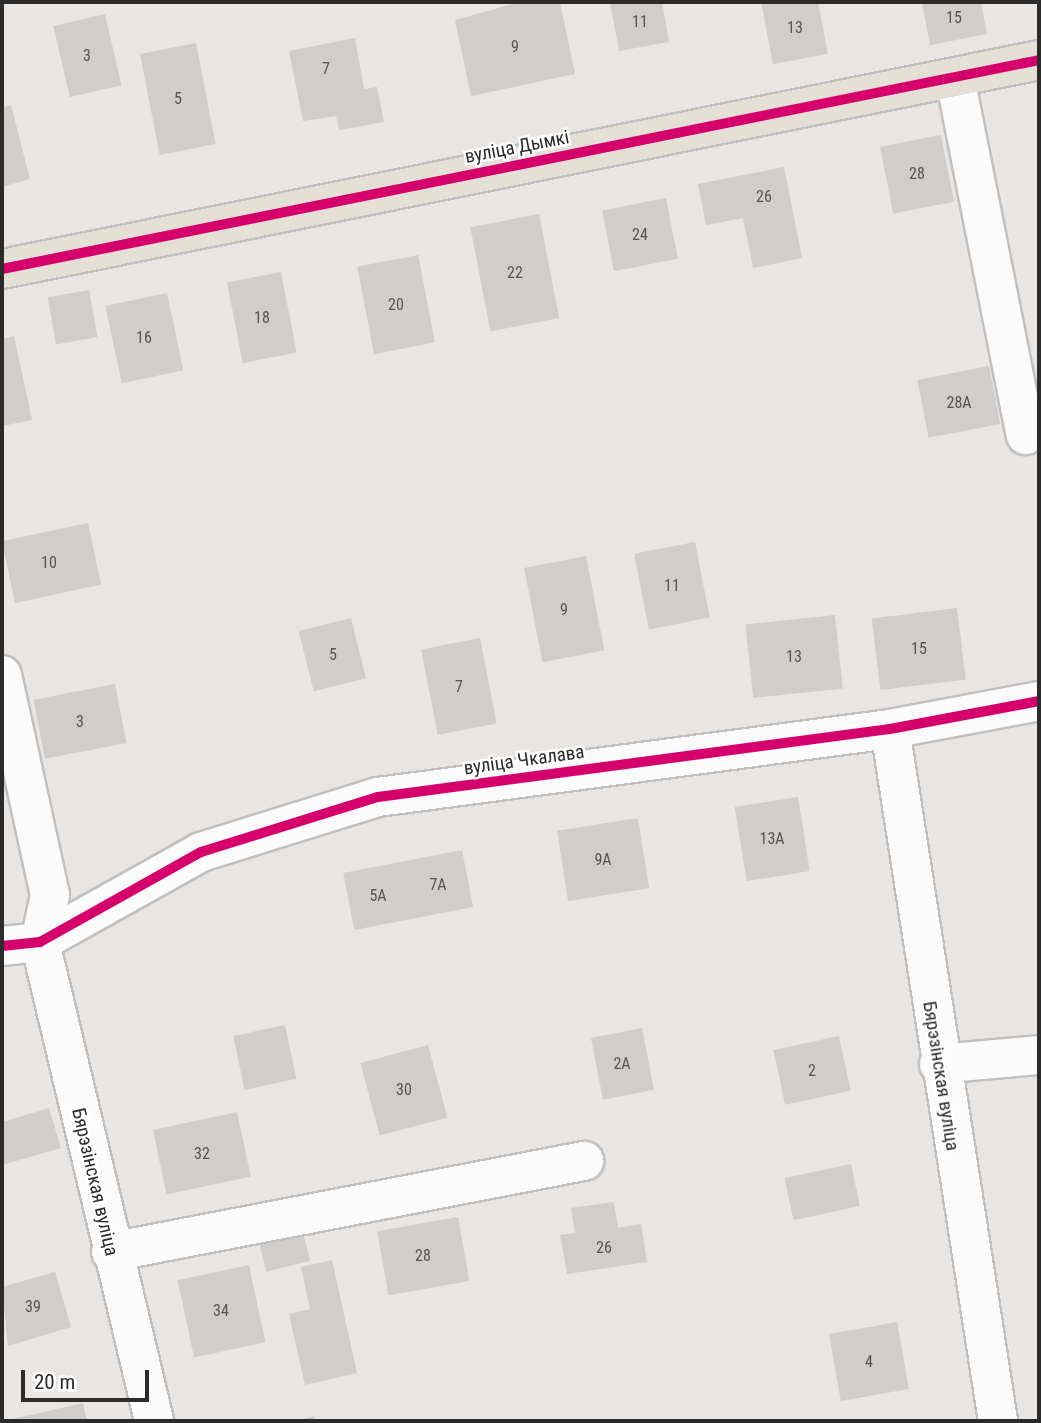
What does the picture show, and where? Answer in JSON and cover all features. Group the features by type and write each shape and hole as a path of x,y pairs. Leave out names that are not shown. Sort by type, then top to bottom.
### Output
{"main road":[{"name":"вуліца Дымкі","path":"2,269 1039,60"}],"street":[{"path":"955,78 1026,435"},
{"path":"2,675 50,895 40,942 2,946"},
{"name":"вуліца Чкалава","path":"40,942 201,852 378,797 890,729 1039,701"},
{"name":"Бярэзінская вуліца","path":"890,729 939,1064 998,1421"},
{"name":"Бярэзінская вуліца","path":"40,942 111,1252 154,1421"},
{"path":"939,1064 1039,1055"},
{"path":"111,1252 584,1161"}],"building":[{"path":"520,2 560,2 575,74 471,96 455,20"},
{"path":"610,2 662,2 669,42 619,51"},
{"path":"761,2 818,2 828,54 773,64"},
{"path":"922,2 981,2 987,34 930,45"},
{"path":"105,14 121,85 70,97 53,26"},
{"path":"355,38 364,89 377,87 384,122 339,130 336,116 303,121 289,51"},
{"path":"196,43 216,144 160,155 140,54"},
{"path":"11,105 30,179 2,187 2,108"},
{"path":"941,135 954,202 893,214 880,147"},
{"path":"784,167 802,258 753,268 743,218 706,225 698,184"},
{"path":"666,198 678,259 614,271 602,210"},
{"path":"539,214 559,318 491,331 470,227"},
{"path":"418,255 435,342 374,354 357,267"},
{"path":"281,272 297,352 243,363 227,282"},
{"path":"89,290 97,337 56,345 48,297"},
{"path":"167,293 183,370 122,383 105,306"},
{"path":"14,336 32,420 2,426 2,339"},
{"path":"989,366 1000,424 929,438 917,380"},
{"path":"88,523 101,585 15,603 2,541"},
{"path":"695,542 710,618 649,629 634,554"},
{"path":"586,556 604,650 542,662 524,568"},
{"path":"957,608 966,679 880,690 872,618"},
{"path":"835,615 843,689 753,698 745,624"},
{"path":"351,618 366,678 314,691 299,631"},
{"path":"480,638 497,723 438,735 421,649"},
{"path":"115,684 126,743 45,759 34,700"},
{"path":"798,797 810,871 747,881 735,807"},
{"path":"638,818 649,888 568,901 557,831"},
{"path":"462,850 473,907 354,930 343,873"},
{"path":"285,1025 296,1079 245,1090 233,1036"},
{"path":"642,1028 654,1090 603,1100 591,1038"},
{"path":"839,1036 851,1091 785,1105 773,1050"},
{"path":"428,1045 447,1117 380,1136 360,1063"},
{"path":"49,1108 61,1148 2,1165 2,1122"},
{"path":"237,1112 251,1177 167,1194 153,1130"},
{"path":"851,1164 860,1206 793,1220 784,1178"},
{"path":"614,1202 618,1228 641,1224 647,1262 567,1274 560,1235 575,1233 571,1208"},
{"path":"458,1217 469,1281 389,1295 377,1231"},
{"path":"301,1224 310,1261 267,1272 257,1235"},
{"path":"332,1260 357,1373 305,1385 289,1314 310,1309 301,1267"},
{"path":"249,1265 265,1342 194,1357 178,1280"},
{"path":"55,1272 71,1327 8,1346 2,1287"},
{"path":"897,1322 909,1389 841,1401 829,1334"},
{"path":"83,1403 87,1421 8,1421 8,1420"},
{"path":"314,1416 316,1421 299,1421 299,1420"}],"cycle path":[{"path":"2,269 1039,60"},
{"path":"2,946 40,942 201,852 378,797 890,729 1039,701"}]}
